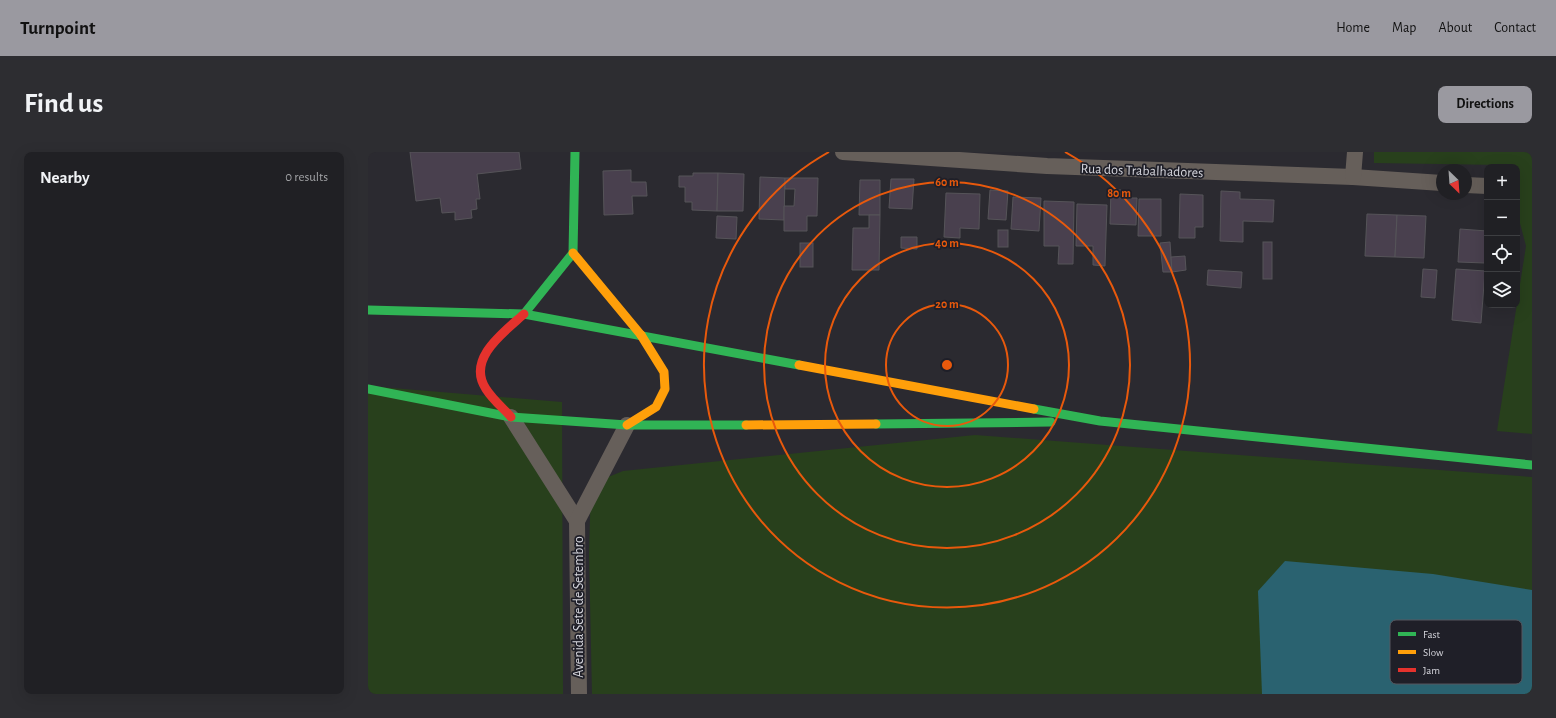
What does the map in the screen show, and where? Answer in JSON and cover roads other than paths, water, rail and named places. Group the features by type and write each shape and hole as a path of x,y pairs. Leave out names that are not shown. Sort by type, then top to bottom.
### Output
{"main road":[{"path":"511,417 484,387 480,372 485,353 494,340 524,314 573,253 575,152"},
{"path":"573,253 641,335 664,372 665,389 656,407 627,425"},
{"path":"368,310 524,314 1100,421 1532,464"},
{"path":"368,389 511,417 627,425 672,426 1100,421"}],"street":[{"name":"Rua dos Trabalhadores","path":"843,152 1047,166 1353,177 1436,183"},
{"path":"1353,177 1355,152"},
{"path":"1472,185 1484,186"},
{"name":"Avenida Sete de Setembro","path":"511,417 577,521"},
{"name":"Avenida Sete de Setembro","path":"578,694 577,521 627,425"}],"water":[{"path":"1285,561 1433,574 1532,590 1532,694 1262,694 1258,591"}]}
